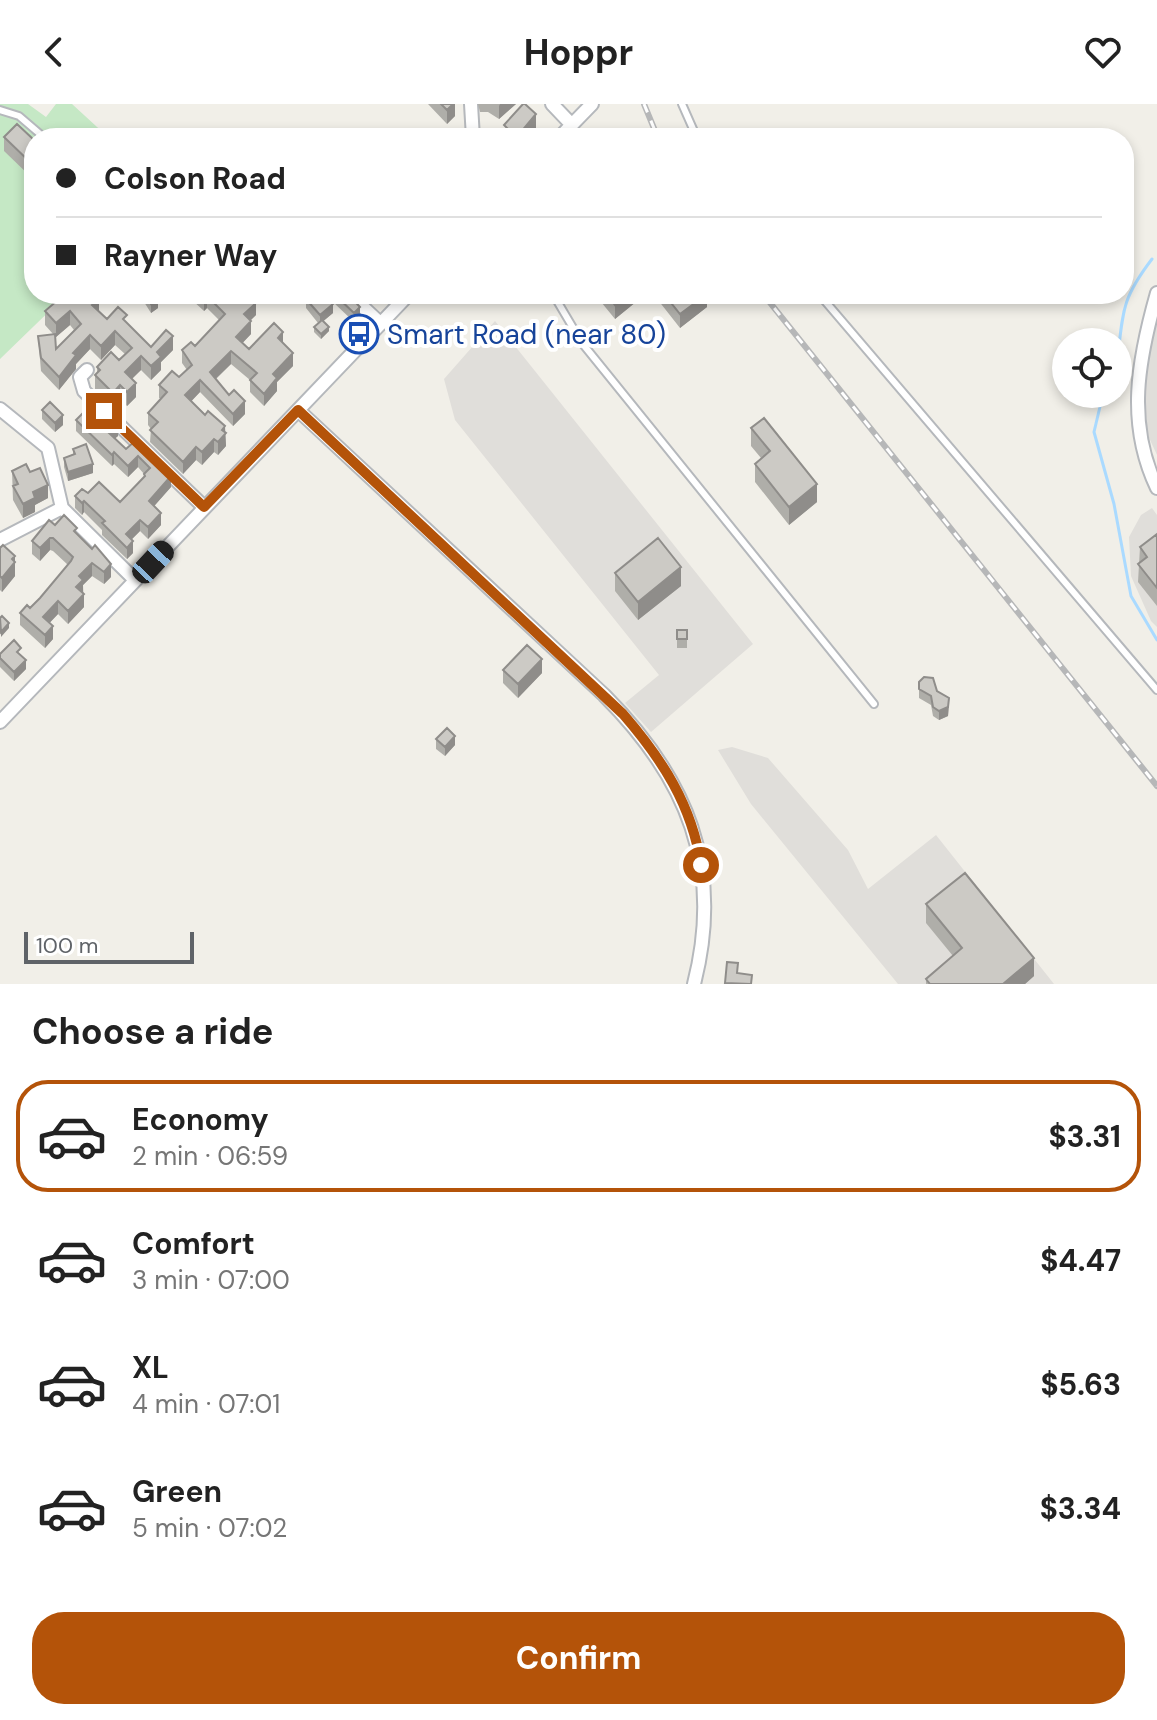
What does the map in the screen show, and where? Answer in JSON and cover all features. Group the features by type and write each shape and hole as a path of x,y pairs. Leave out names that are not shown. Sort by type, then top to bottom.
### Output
{"street":[{"path":"471,104 472,128"},
{"path":"552,104 572,125"},
{"path":"569,128 592,104"},
{"path":"1157,293 1141,355 1136,404 1143,450 1157,488"},
{"path":"360,304 381,324"},
{"path":"0,722 400,304"},
{"path":"87,370 80,377 84,391 204,507"},
{"path":"0,409 48,448 62,508 135,580"},
{"path":"298,410 604,695 663,765 693,827 704,881 706,912 694,984"},
{"path":"0,540 62,508"}],"lane":[{"path":"682,104 693,128"},
{"path":"0,110 19,116 33,128"},
{"path":"559,304 582,343 874,704"},
{"path":"828,304 1157,690"}],"shaded area":[{"path":"1157,317 1157,455 1145,429 1146,366"},
{"path":"495,321 753,644 651,732 625,703 659,675 455,420 444,379"},
{"path":"1152,508 1157,515 1157,627 1151,621 1131,576 1129,537 1141,515"},
{"path":"732,747 768,758 848,850 868,889 936,835 1054,984 898,984 751,804 718,750"}],"green space":[{"path":"0,104 28,104 46,117 56,104 72,104 98,128 24,128 24,304 57,304 0,359"}],"building":[{"path":"523,104 536,114 524,128 507,128 504,125"},
{"path":"17,124 24,131 24,156 4,137"},
{"path":"53,304 93,304 107,319 118,307 127,315 123,319 151,347 166,330 173,336 157,352 161,357 151,366 141,356 125,372 136,383 127,392 120,385 113,393 95,375 100,370 97,367 111,352 119,360 132,348 115,331 101,346 90,335 73,353 76,355 59,377 41,358 38,336 55,334 56,349 81,324 70,311 56,323 45,311"},
{"path":"215,304 255,304 244,314 251,321 236,337 249,349 274,323 283,332 278,338 293,353 273,374 277,378 264,394 250,380 257,373 231,351 210,372 229,395 234,390 245,401 233,414 200,380 185,395 205,415 208,411 225,426 222,430 226,433 218,442 214,439 202,452 196,447 183,462 150,430 158,422 148,413 167,392 159,385 172,371 179,377 192,365 182,350 191,342 195,346 225,314"},
{"path":"310,304 333,304 320,315"},
{"path":"345,304 357,304 360,307 354,313"},
{"path":"672,304 694,304 680,314"},
{"path":"322,320 329,327 321,334 314,327"},
{"path":"50,402 63,415 55,423 42,410"},
{"path":"100,407 118,425 109,433 126,449 135,441 171,476 149,501 161,513 148,527 140,520 126,534 133,541 127,548 102,523 105,521 75,496 82,489 88,493 99,482 120,502 150,468 138,456 128,466 76,420 86,410 92,416"},
{"path":"764,418 817,484 789,507 755,464 770,451 751,428"},
{"path":"86,444 93,464 68,472 64,458 75,454 73,449"},
{"path":"26,464 30,472 40,468 48,485 33,492 35,498 23,504 13,486 18,484 12,471"},
{"path":"64,515 77,528 74,531 92,549 95,545 111,564 104,572 92,563 79,576 83,580 76,587 84,594 68,611 58,601 43,617 53,626 45,635 20,613 40,598 73,557 53,538 40,548 32,541 49,520 55,525"},
{"path":"1157,534 1157,588 1138,564 1147,557 1140,547"},
{"path":"658,538 681,567 638,602 615,573"},
{"path":"3,545 15,556 12,559 15,562 2,578 0,548"},
{"path":"2,616 9,623 1,632 0,618"},
{"path":"677,630 687,630 687,639 677,639"},
{"path":"14,640 21,648 17,652 26,660 14,672 0,658 0,654"},
{"path":"527,645 542,659 518,684 503,670"},
{"path":"924,677 933,678 937,691 949,698 948,707 939,711 933,707 931,696 919,689 919,682"},
{"path":"447,728 455,736 445,747 436,739"},
{"path":"965,873 1034,958 1003,984 930,984 926,979 962,948 926,904"},
{"path":"727,962 738,963 737,973 752,975 751,984 725,983"}],"waterway":[{"path":"1134,286 1152,259"},
{"path":"1121,328 1126,304"},
{"path":"1100,408 1094,432 1114,504 1131,596 1157,640"}],"railway":[{"path":"644,104 654,128"},
{"path":"771,304 1157,786"}],"place":[{"name":"Smart Road (near 80)","path":"359,334"}],"route":[{"path":"104,411 204,507 298,410 623,714 674,783 693,827 701,865"}]}
